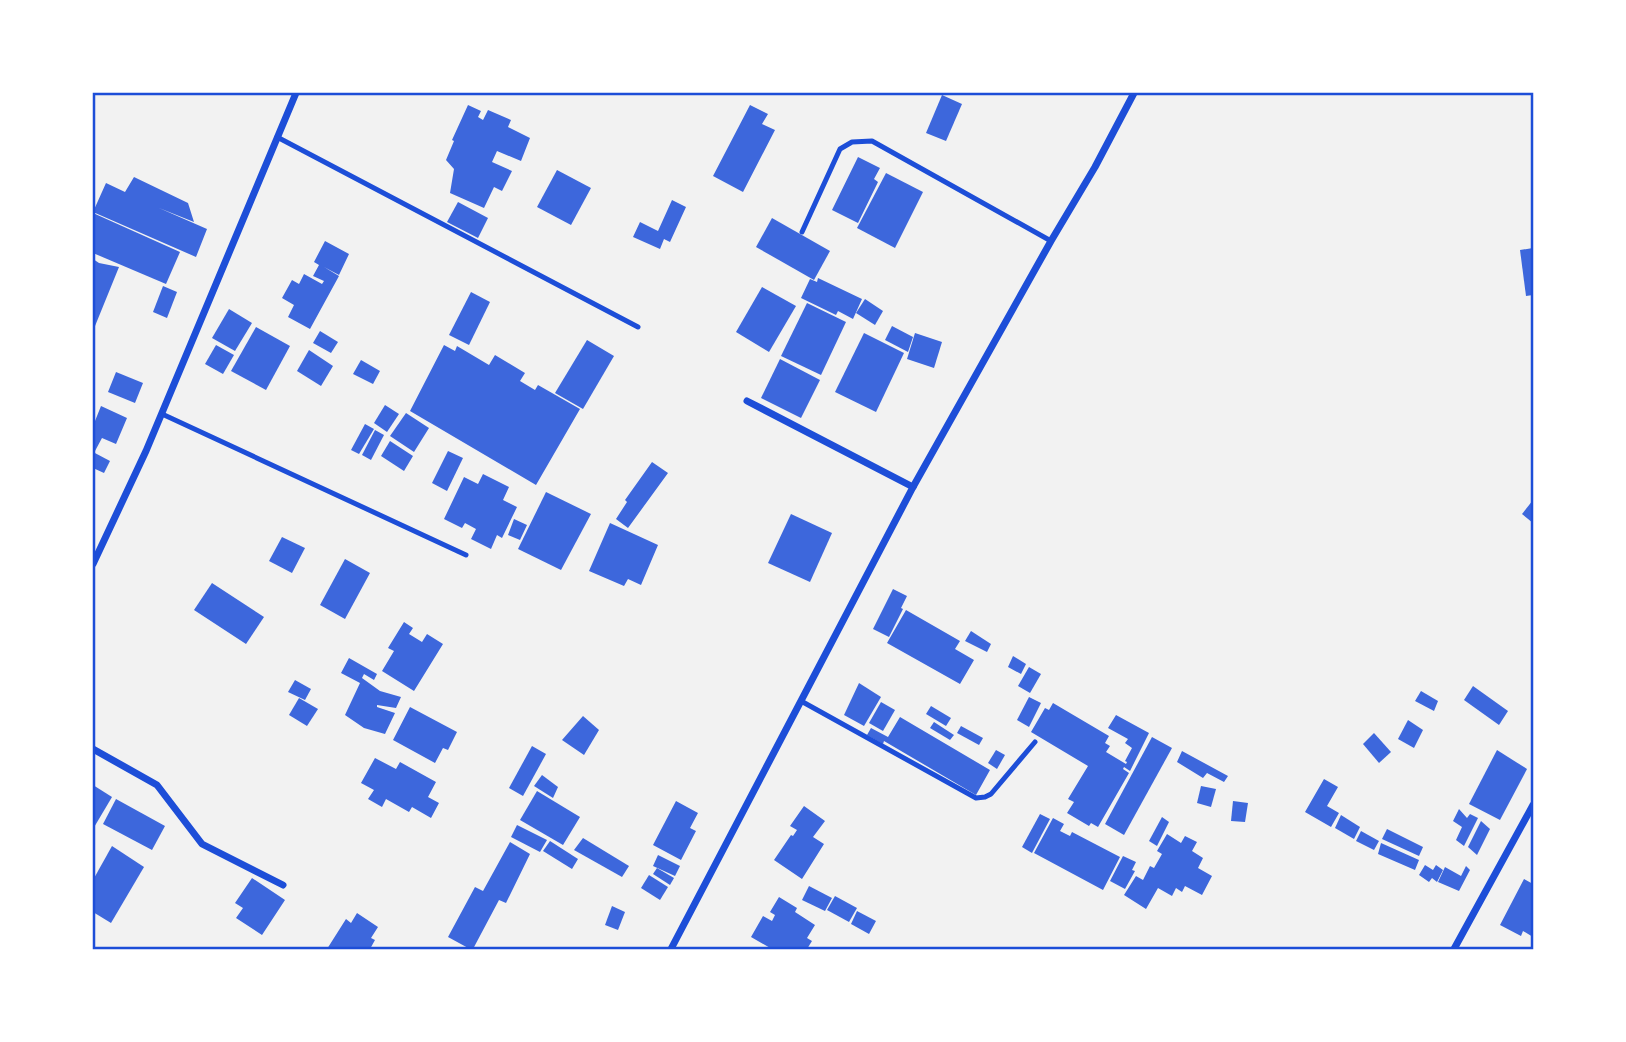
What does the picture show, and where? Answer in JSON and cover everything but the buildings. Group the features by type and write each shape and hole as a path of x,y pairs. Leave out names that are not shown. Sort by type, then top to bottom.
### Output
{"street":[{"path":"93,564 162,414 296,93"},
{"path":"671,949 914,487 1134,93"},
{"path":"747,401 914,487"},
{"path":"93,749 157,785 202,844 283,885"},
{"path":"1454,949 1533,805"}],"lane":[{"path":"277,137 638,327"},
{"path":"802,232 840,149 852,142 872,141 1051,241"},
{"path":"162,414 466,555"},
{"path":"801,701 976,798 991,794 1035,742"}]}
